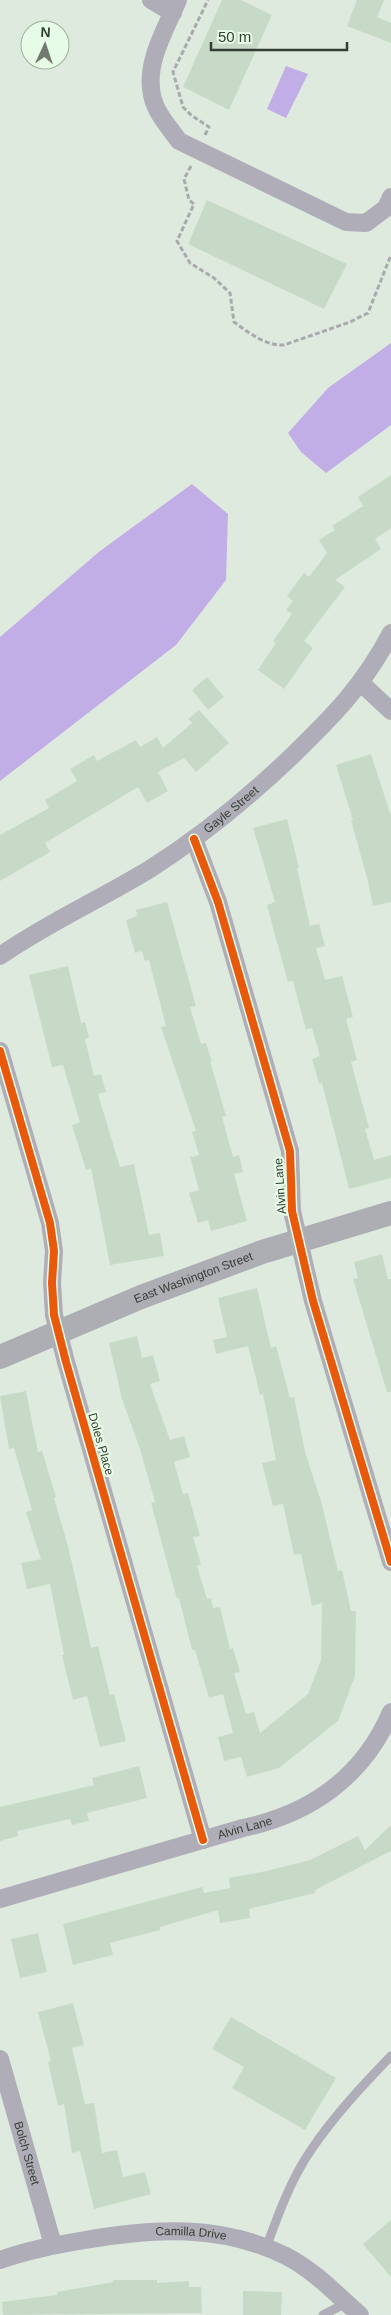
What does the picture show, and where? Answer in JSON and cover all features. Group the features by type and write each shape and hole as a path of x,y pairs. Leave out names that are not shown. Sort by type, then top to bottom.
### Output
{"street":[{"path":"151,0 176,6 151,66 152,95 161,116 179,141 346,222 366,223 386,208 391,198"},
{"name":"Gayle Street","path":"1,956 150,869 194,839 251,794 339,710 361,683 391,633"},
{"path":"361,683 391,710"},
{"name":"Alvin Lane","path":"194,839 218,902 290,1152 292,1210 314,1301 391,1562"},
{"name":"Doles Place","path":"0,1052 50,1223 54,1251 52,1283 58,1332 204,1840"},
{"name":"East Washington Street","path":"0,1357 142,1297 299,1240 391,1213"},
{"name":"Alvin Lane","path":"0,1899 283,1818 330,1792 367,1754 391,1712"},
{"name":"Bolch Street","path":"0,2059 53,2245"},
{"name":"Camilla Drive","path":"0,2260 53,2245 117,2234 183,2230 226,2236 266,2248 286,2257 323,2280 360,2315"}],"lane":[{"path":"266,2248 279,2211 310,2151 347,2102 391,2056"},
{"path":"326,2314 346,2303"}],"path":[{"path":"208,0 173,72 183,107 191,115 210,127 184,179 189,200 194,204 177,241 190,264 214,278 230,293 234,322 273,345 284,345 350,322 368,313 391,255"}],"shaded area":[{"path":"286,66 308,74 286,118 267,109"},
{"path":"391,343 391,425 326,473 301,452 288,433 328,388"},
{"path":"192,484 228,514 226,580 176,645 0,781 0,637 100,551"}],"building":[{"path":"222,0 241,0 272,15 229,110 183,87"},
{"path":"357,0 384,0 377,17 391,23 391,43 347,26"},
{"path":"207,200 347,264 324,309 188,244"},
{"path":"391,475 391,528 375,539 381,549 335,580 345,587 304,641 313,648 284,689 258,670 276,643 273,641 292,614 286,610 293,601 287,596 304,573 309,577 327,553 319,540 335,530 332,526 363,506 358,497"},
{"path":"207,677 224,697 208,710 192,690"},
{"path":"199,710 229,743 196,772 184,758 158,772 168,791 147,803 138,787 45,843 50,852 0,881 0,835 49,808 45,800 77,781 70,769 94,755 97,761 136,740 140,747 157,737 163,748 192,723 188,719"},
{"path":"371,754 391,816 391,902 373,906 351,820 353,820 336,765"},
{"path":"287,819 310,926 319,924 325,946 316,948 325,980 342,976 353,1017 346,1019 357,1060 351,1062 369,1128 365,1129 374,1160 391,1155 391,1178 349,1189 322,1083 319,1084 312,1059 320,1056 312,1028 306,1030 293,981 288,982 273,928 267,905 275,902 253,828"},
{"path":"167,902 196,1006 190,1007 201,1044 206,1043 212,1061 210,1061 226,1116 222,1117 233,1157 239,1155 243,1172 234,1174 247,1221 211,1231 208,1220 198,1223 189,1193 199,1190 190,1157 199,1155 192,1132 196,1131 161,1027 166,1026 149,960 145,961 142,951 135,953 126,920 137,916 136,910"},
{"path":"68,966 81,1023 85,1022 89,1038 85,1039 94,1076 101,1074 106,1092 98,1094 120,1167 134,1164 149,1235 160,1233 164,1256 110,1265 91,1168 86,1170 72,1125 80,1122 63,1065 52,1067 29,975"},
{"path":"382,1254 388,1279 391,1279 391,1392 387,1392 353,1279 358,1278 354,1262"},
{"path":"257,1288 271,1348 276,1346 290,1398 294,1397 305,1452 321,1501 338,1571 342,1570 351,1611 356,1611 355,1676 338,1721 279,1768 247,1777 241,1757 224,1761 218,1737 233,1733 223,1694 209,1698 195,1650 192,1650 151,1503 155,1502 140,1449 122,1399 109,1343 137,1336 142,1358 153,1355 160,1381 150,1384 170,1440 184,1436 190,1457 174,1462 183,1494 188,1493 200,1536 193,1537 201,1564 197,1566 207,1599 211,1598 213,1608 220,1607 230,1649 233,1648 240,1672 234,1673 246,1714 254,1712 260,1733 308,1694 321,1660 322,1603 312,1606 301,1554 294,1555 283,1504 273,1506 262,1463 276,1460 263,1394 260,1395 248,1346 216,1354 213,1340 227,1337 218,1298"},
{"path":"26,1391 38,1452 42,1451 56,1497 54,1498 68,1546 91,1648 98,1646 110,1695 114,1694 126,1741 100,1747 87,1696 73,1700 62,1655 64,1655 50,1584 27,1589 21,1563 41,1559 26,1512 32,1510 14,1448 9,1449 0,1396"},
{"path":"139,1766 147,1798 87,1813 89,1821 72,1825 70,1819 17,1831 18,1836 0,1841 0,1807 94,1785 92,1778"},
{"path":"391,1825 391,1851 315,1890 315,1893 249,1909 250,1918 220,1923 218,1910 160,1927 160,1930 110,1943 113,1955 73,1965 63,1924 202,1887 204,1893 230,1888 229,1878 310,1860 358,1836 365,1850"},
{"path":"38,1933 47,1972 20,1978 11,1939"},
{"path":"73,2003 84,2045 72,2048 85,2104 94,2103 102,2153 117,2150 123,2177 145,2172 151,2194 94,2209 80,2151 72,2153 64,2104 58,2106 48,2062 51,2061 38,2012"},
{"path":"231,2017 336,2078 305,2130 232,2088 244,2067 212,2049"},
{"path":"391,2220 391,2277 363,2244"},
{"path":"113,2280 157,2280 157,2283 189,2281 189,2287 201,2287 202,2313 3,2315 2,2302 57,2295 57,2292 113,2282"},
{"path":"243,2291 282,2292 281,2315 243,2315"}],"cycle path":[{"path":"194,839 218,902 290,1151 292,1211 313,1301 391,1562"},
{"path":"0,1051 50,1223 54,1251 52,1283 54,1315 66,1362 203,1840"}]}
